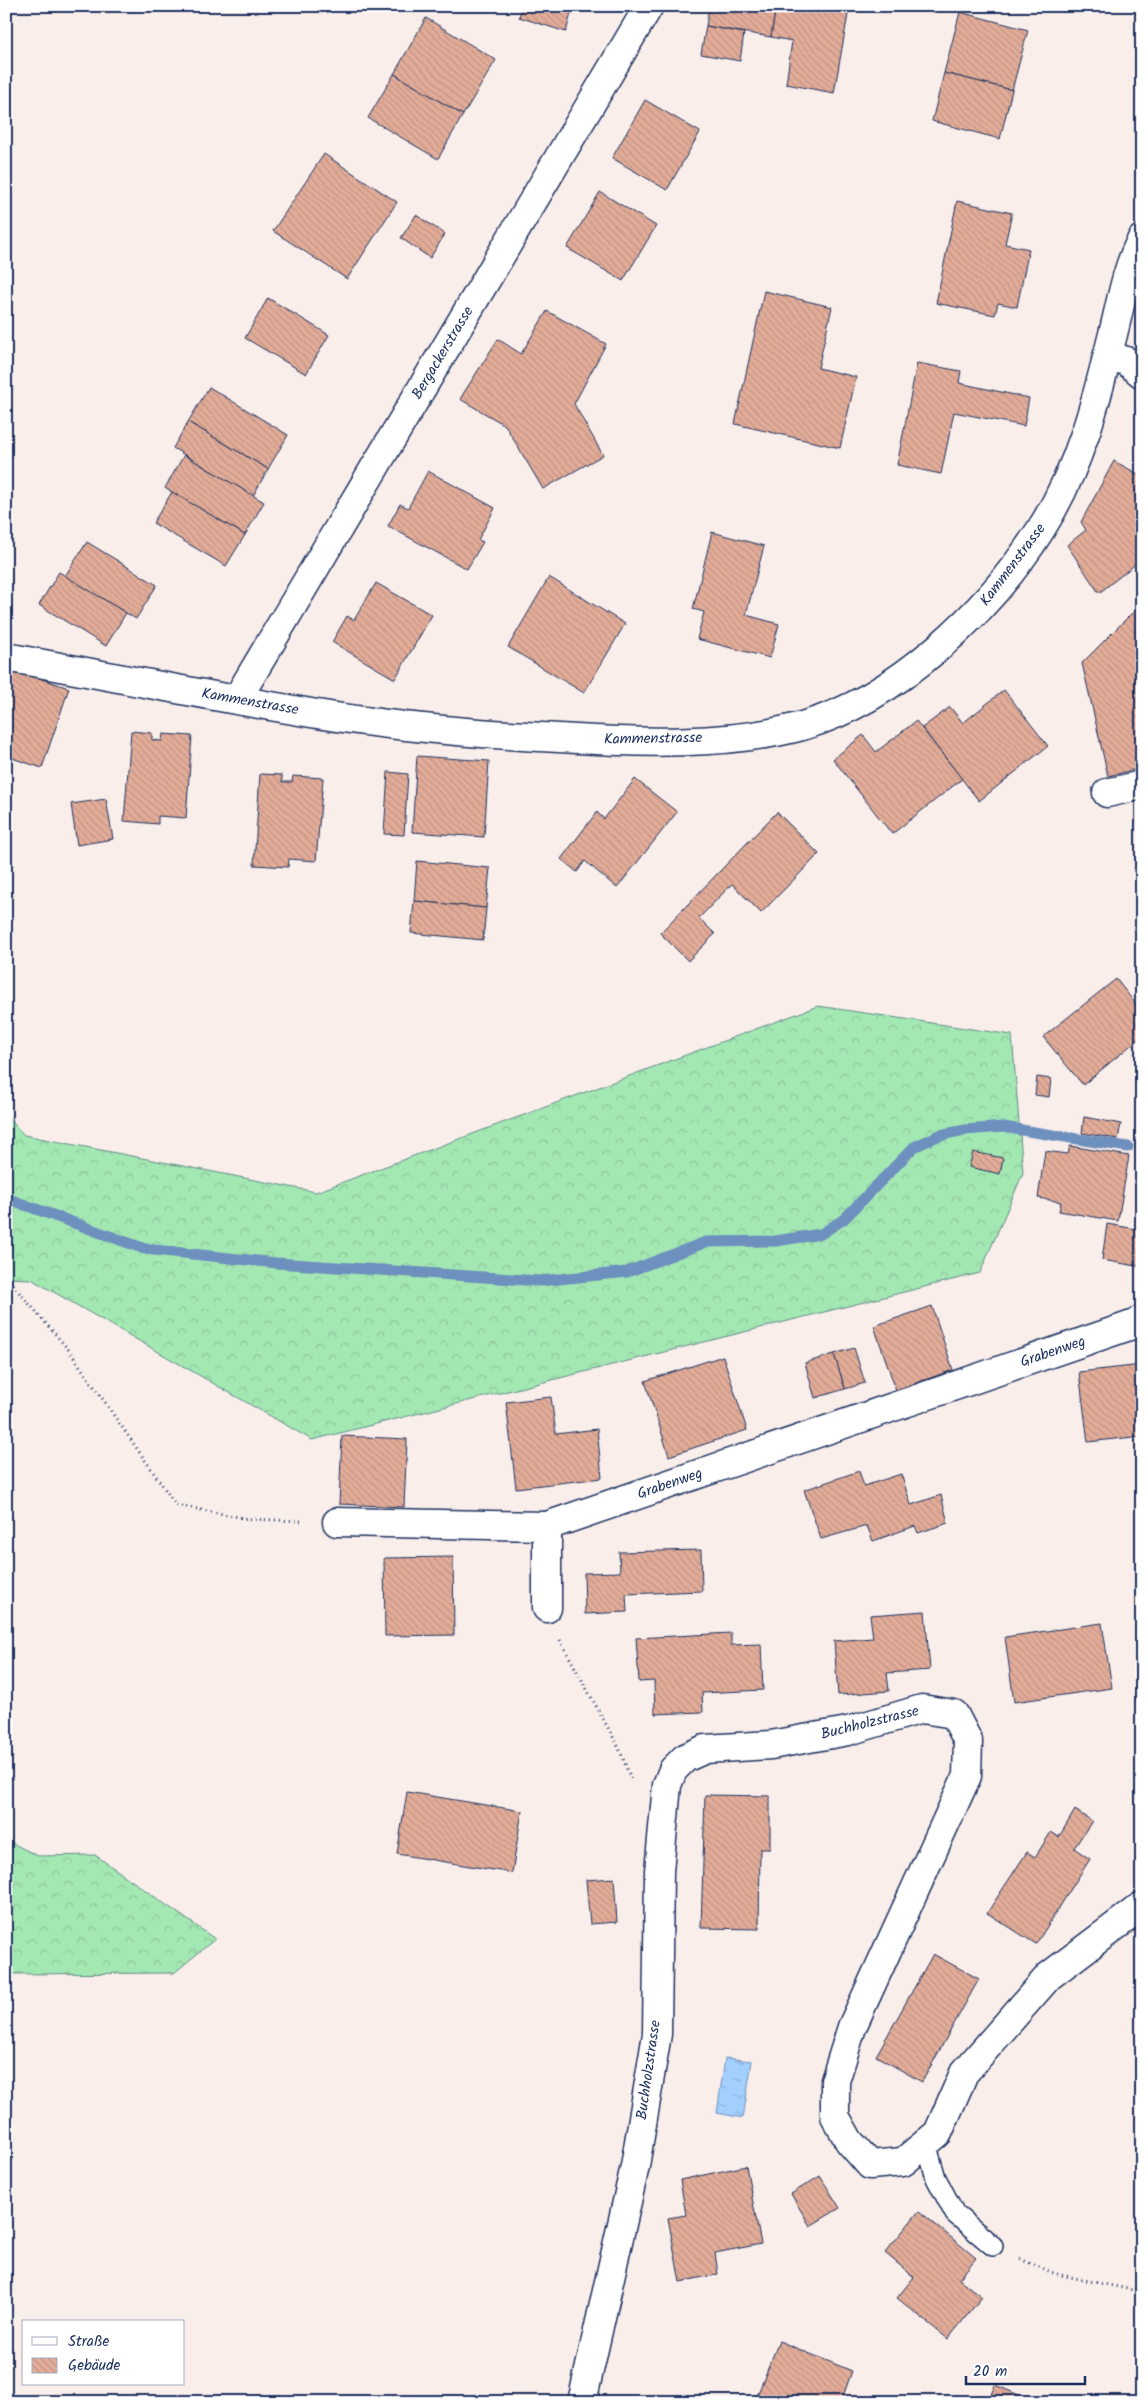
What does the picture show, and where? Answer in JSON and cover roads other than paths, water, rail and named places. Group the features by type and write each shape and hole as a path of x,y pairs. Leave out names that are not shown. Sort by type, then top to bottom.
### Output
{"street":[{"name":"Bergackerstrasse","path":"236,699 649,6"},
{"name":"Kammenstrasse","path":"6,657 320,714 412,726 524,736 609,741 743,736 802,726 824,718 875,692 911,669 948,639 981,608 1013,570 1042,528 1066,486 1084,441 1128,273 1142,239"},
{"path":"1108,355 1126,361 1142,374"},
{"path":"1107,793 1142,785"},
{"name":"Grabenweg","path":"547,1526 1142,1320"},
{"path":"337,1522 547,1526 547,1608"},
{"name":"Buchholzstrasse","path":"582,2402 635,2166 655,2044 659,1871 667,1785 673,1770 685,1758 706,1749 771,1745 848,1731 922,1709 954,1714 968,1741 967,1776 852,2026 835,2081 834,2116 849,2141 870,2165 903,2162 938,2134 964,2073 1049,1976 1142,1906"}],"lane":[{"path":"926,2143 936,2178 955,2214 992,2246"}],"water":[{"path":"725,2058 752,2061 743,2118 717,2113"}],"waterway":[{"path":"6,1198 145,1249 277,1263 540,1281 627,1272 706,1242 775,1241 821,1234 844,1219 914,1147 940,1135 965,1130 1003,1127 1128,1147"}]}
